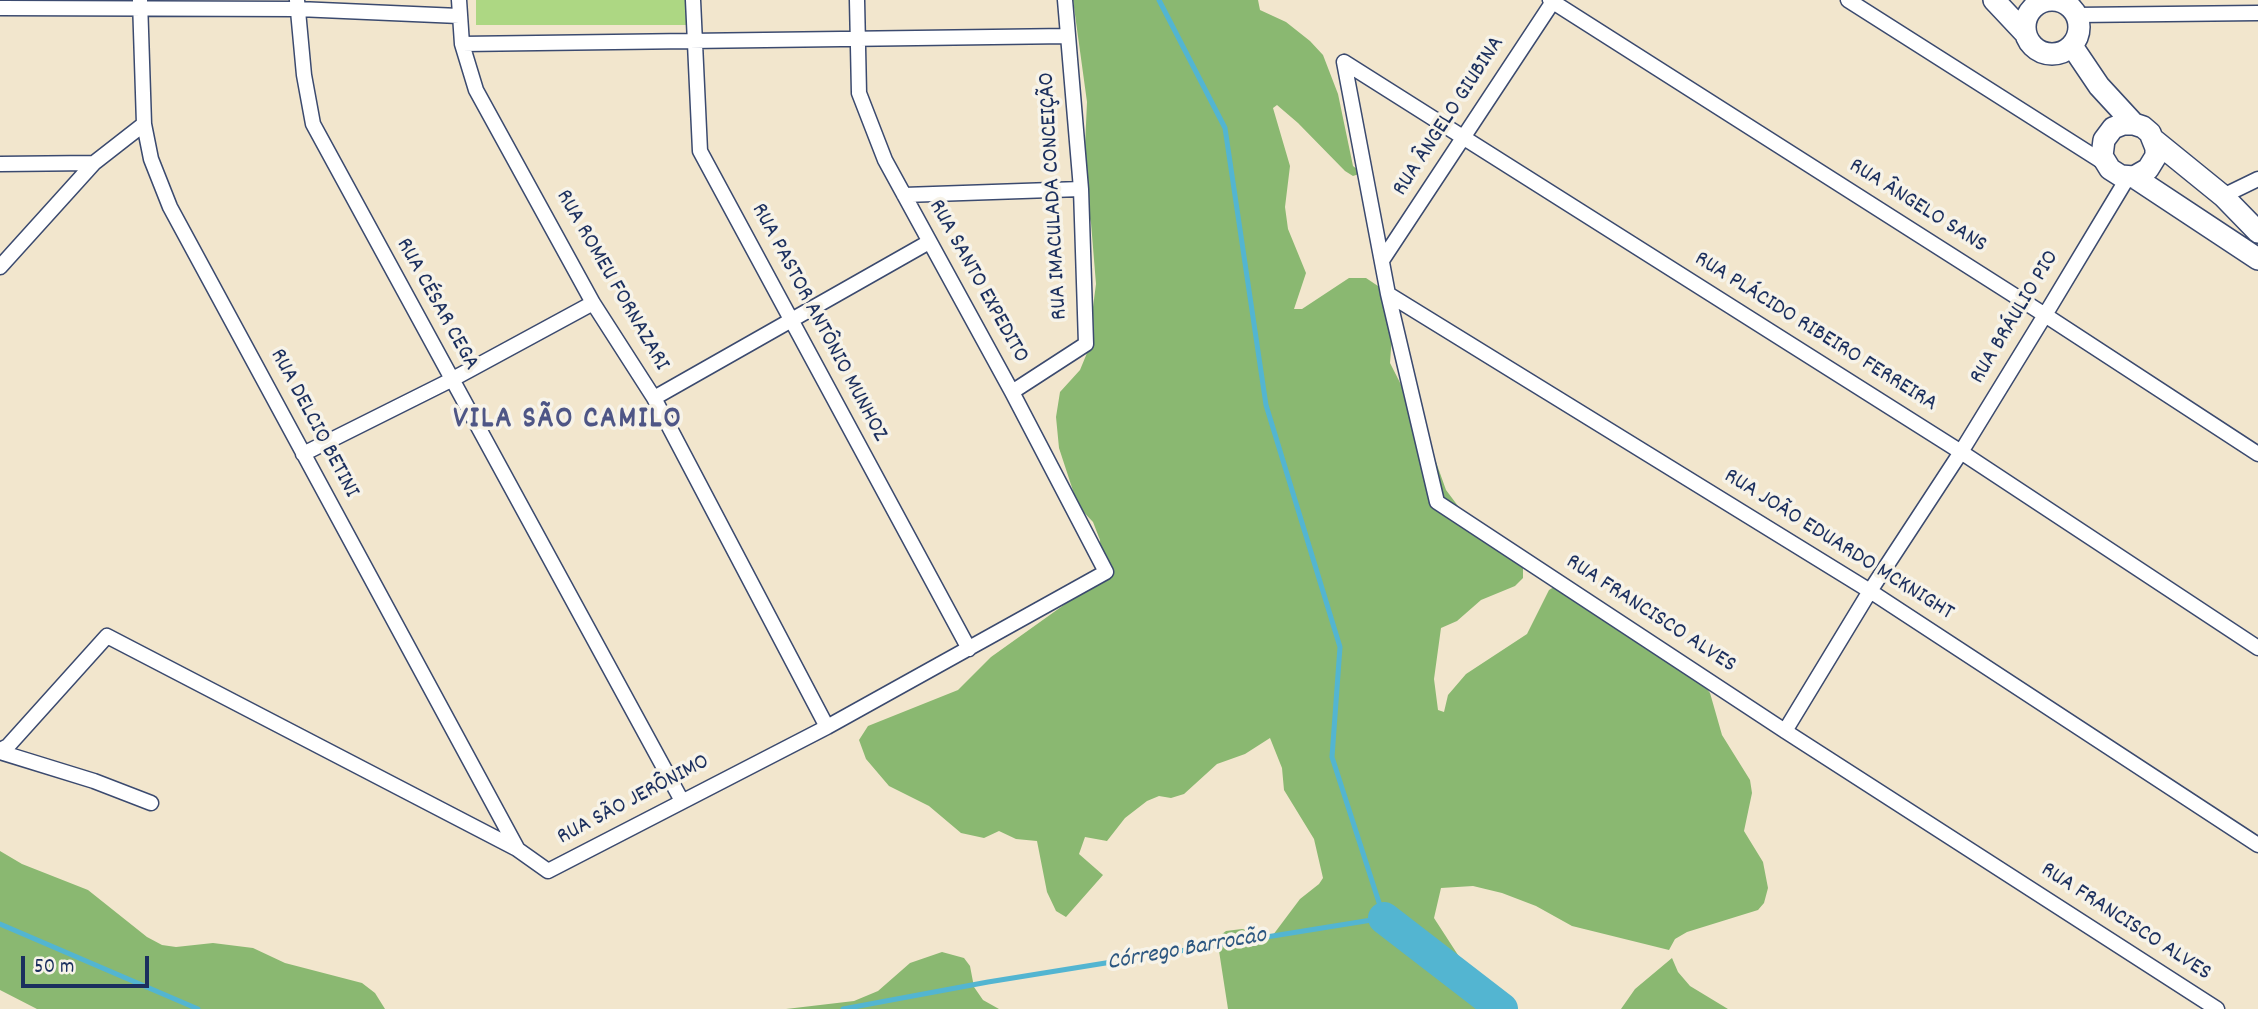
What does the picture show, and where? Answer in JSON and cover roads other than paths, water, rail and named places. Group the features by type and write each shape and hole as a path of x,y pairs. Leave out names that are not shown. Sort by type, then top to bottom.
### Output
{"main road":[{"path":"1994,1 2025,33 2033,47 2049,54 2065,50 2079,31 2076,15 2067,5 2055,0 2043,2 2032,9 2025,24 2025,33"},
{"path":"1994,1 2032,9"},
{"path":"2065,50 2134,124"},
{"path":"2065,50 2093,91 2108,134 2102,156 2106,164 2115,173 2131,177 2258,259"},
{"path":"2108,134 2123,124 2143,127 2154,140 2223,196 2258,232"},
{"path":"2131,177 2142,174 2153,163 2154,140"},
{"path":"2186,214 2207,209 2223,196"}],"street":[{"name":"RUA ROMEU FORNAZARI","path":"459,0 462,44 476,90 593,303 654,398 827,727"},
{"name":"RUA PASTOR ANTÔNIO MUNHOZ","path":"693,0 700,151 969,649"},
{"name":"RUA SANTO EXPEDITO","path":"857,0 859,93 885,160 1012,392 1106,572"},
{"name":"RUA IMACULADA CONCEIÇÃO","path":"1012,392 1086,344 1081,189 1065,0"},
{"path":"1848,0 2106,164"},
{"name":"RUA ÂNGELO GIUBINA","path":"1383,259 1552,1"},
{"name":"RUA ÂNGELO SANS","path":"1552,1 2258,454"},
{"path":"0,8 140,4 298,4 459,16"},
{"name":"RUA DELCIO BETINI","path":"140,4 144,124 151,159 170,207 517,849"},
{"name":"RUA CÉSAR CEGA","path":"298,4 304,75 313,124 682,802"},
{"path":"2076,15 2258,13"},
{"path":"462,44 1068,36"},
{"name":"RUA PLÁCIDO RIBEIRO FERREIRA","path":"1343,62 1961,452 2258,648"},
{"name":"RUA FRANCISCO ALVES","path":"1343,62 1388,293 1437,502 1785,731 2217,1009"},
{"path":"0,267 94,163 144,124"},
{"path":"2067,139 2108,134"},
{"path":"0,164 94,163"},
{"name":"RUA BRÁULIO PIO","path":"1785,731 2131,177"},
{"path":"2223,196 2258,179"},
{"path":"904,195 1081,189"},
{"path":"654,398 929,242"},
{"name":"RUA JOÃO EDUARDO MCKNIGHT","path":"1388,293 1870,591 2258,845"},
{"path":"303,454 451,380 593,303"},
{"name":"RUA SÃO JERÔNIMO","path":"0,751 8,746 107,636 517,849 548,872 827,727 1106,572"},
{"path":"0,751 94,781 151,803"}],"waterway":[{"path":"843,1009 988,982 1384,918 1332,757 1340,647 1266,405 1225,128 1159,0"},
{"name":"Córrego Barrocão","path":"1384,918 1502,1009"},
{"name":"Córrego Barrocão","path":"0,924 198,1009"}],"district":[{"name":"VILA SÃO CAMILO","path":"568,422"}]}
